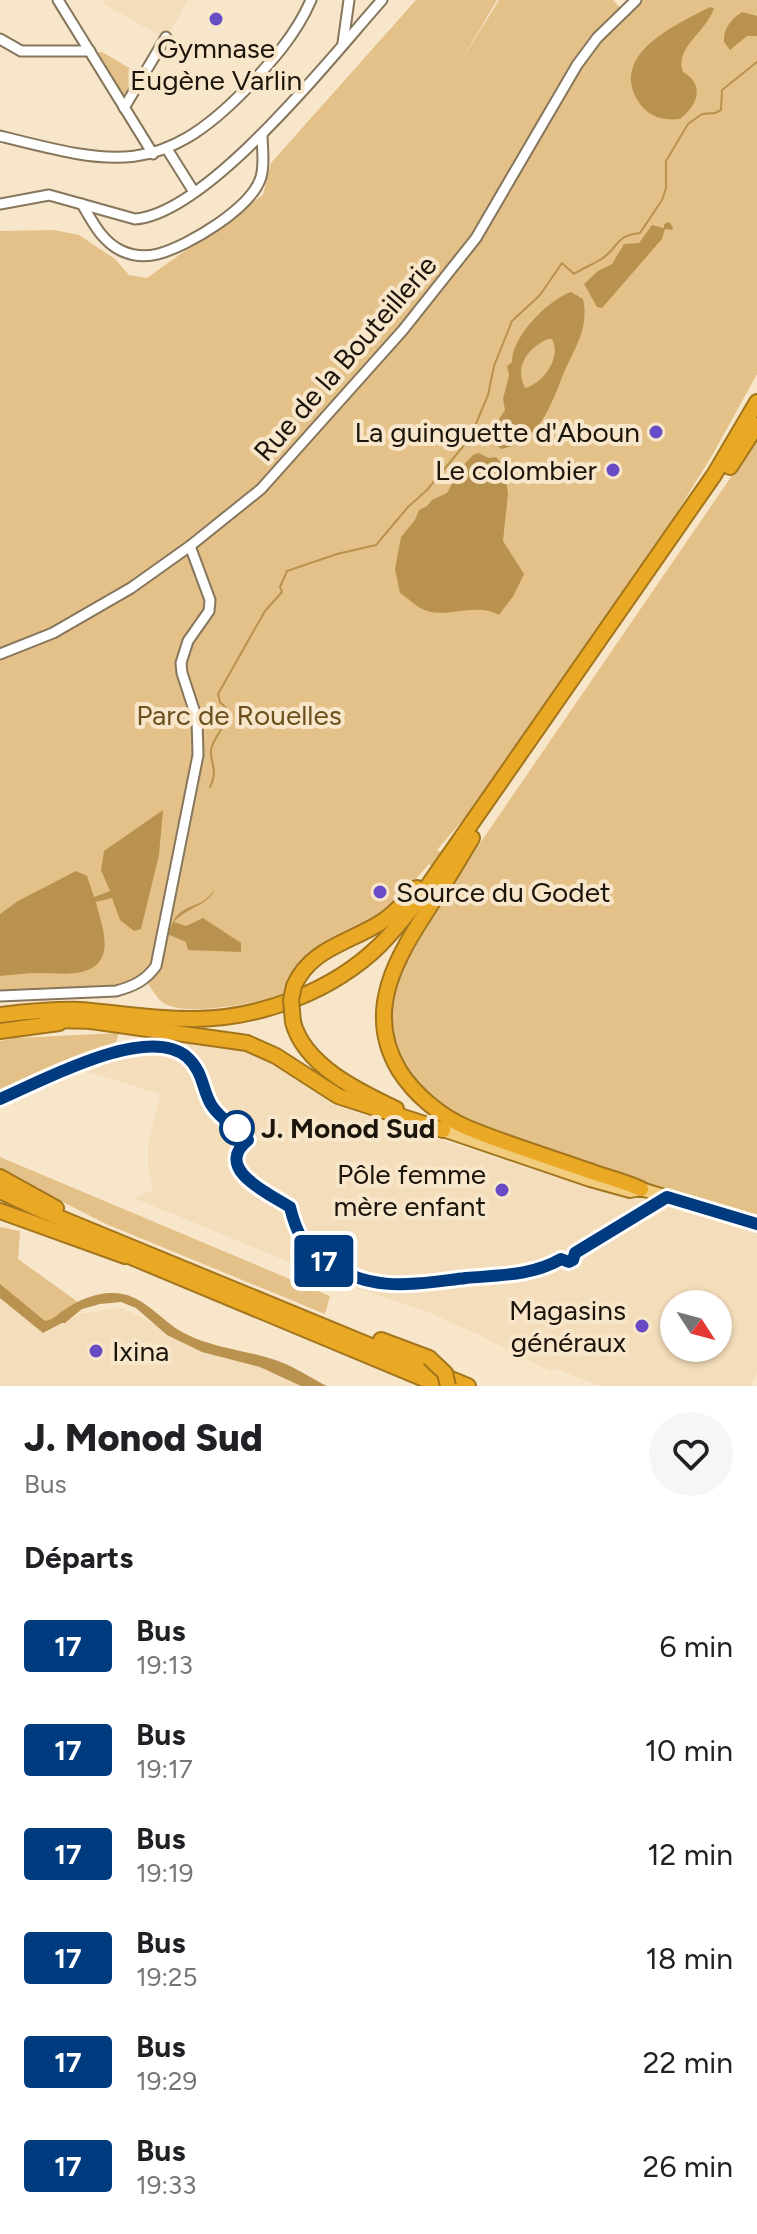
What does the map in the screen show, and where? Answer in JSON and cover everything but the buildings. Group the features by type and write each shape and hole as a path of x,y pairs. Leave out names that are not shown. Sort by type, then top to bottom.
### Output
{"highway":[{"path":"0,1024 30,1020 83,1020 196,1027 265,1018 307,1003 346,982 388,948 419,913 714,475 757,402"},
{"path":"0,1015 76,1010 196,1019 226,1017 292,999 342,975 381,944 470,834 757,425"},
{"path":"443,1130 371,1096 318,1061 300,1042 293,1022 291,1000 299,974 318,955 379,924 395,912 470,834"},
{"path":"470,834 392,972 384,1017 387,1045 396,1064 407,1083 419,1095 465,1127 641,1189"},
{"path":"0,1031 83,1020 247,1043 276,1056 338,1096 443,1130"},
{"path":"0,1177 97,1233"},
{"path":"0,1191 468,1386"},
{"path":"0,1197 144,1263 441,1386"},
{"path":"0,1212 144,1263"},
{"path":"271,1304 314,1316 429,1358 445,1373 448,1386"},
{"path":"338,1344 428,1386"}],"main road":[{"path":"443,1130 611,1187 630,1191 641,1189 757,1224"}],"street":[{"path":"58,0 153,154"},
{"path":"0,136 98,158 128,158 167,149 202,128 243,91 293,35 311,0"},
{"path":"343,43 349,0"},
{"path":"0,204 42,195 124,218 144,218 174,205 241,155 382,0"},
{"name":"Rue de la Bouteillerie","path":"0,654 53,633 148,577 261,489 403,330 476,238 577,65 597,38 636,0"},
{"path":"124,108 166,37"},
{"path":"0,39 21,51 90,51"},
{"path":"82,204 97,229 114,247 137,255 161,253 184,244 216,225 256,189 263,170 262,134"},
{"path":"167,149 194,192"},
{"path":"0,996 116,991 134,987 145,980 156,966 198,755 197,719 181,663 188,641 209,611 210,600 190,546"},
{"path":"0,1099 120,1049 147,1045"}],"shaded area":[{"path":"104,0 188,0 171,30 159,35 104,4"},
{"path":"710,7 714,8 710,17 687,47 681,63 683,72 697,89 691,108 680,119 651,114 638,101 631,84 633,68 640,55 651,42"},
{"path":"742,12 757,16 757,36 747,36 730,50 724,42 726,29"},
{"path":"669,222 672,230 665,229 662,239 602,308 597,307 584,284 598,271 612,264 624,244 639,243 652,225 664,228 664,224"},
{"path":"571,292 583,299 583,327 578,343 543,419 526,439 501,449 493,442 491,432 505,410 503,399 509,375 507,366 512,362 518,341 533,320","holes":["552,339 555,354 549,369 538,381 525,388 521,372 525,359 534,347"]},
{"path":"478,453 489,458 496,457 500,462 508,494 503,541 524,574 499,615 481,610 427,611 400,593 395,569 401,537 419,510 447,493 461,468"},
{"path":"163,810 159,855 141,929 134,931 120,920 112,898 96,902 105,945 94,967 67,974 0,976 0,914 18,901 76,871 87,876 94,897 110,891 101,870 104,851"},
{"path":"215,889 212,895 174,922 186,926 203,918 241,943 241,952 188,950 186,942 167,934 178,914 203,901"},
{"path":"153,1041 234,1048 257,1054 274,1063 333,1105 602,1192 626,1194 757,1231 757,1372 751,1386 600,1386 554,1368 550,1371 425,1311 338,1282 134,1198 153,1190 148,1167 148,1145 160,1094 88,1072 145,1048"},
{"path":"0,1284 45,1321 93,1296 111,1293 132,1297 184,1333 219,1346 278,1361 327,1386 301,1386 260,1367 202,1352 167,1335 136,1308 121,1302 82,1309 65,1323 43,1333 0,1298"},
{"path":"0,1297 46,1333 80,1314 120,1308 182,1341 272,1367 312,1386 0,1386"}],"green space":[{"name":"Parc de Rouelles","path":"416,0 497,0 460,63 499,0 613,0 626,14 643,0 757,0 757,374 713,454 661,538 474,807 437,850 463,868 757,439 757,1218 538,1149 458,1118 423,1089 395,1043 389,1012 407,962 454,882 429,864 386,913 326,945 285,996 240,1005 187,1009 162,1002 143,977 129,984 0,992 0,231 54,230 79,235 115,259 129,275 147,278 263,195 271,163"},
{"path":"102,52 136,72 139,68 141,70 128,95 122,94 96,53"},
{"path":"119,1033 115,1045 0,1094 0,1041"},
{"path":"0,1157 330,1296 325,1314 106,1224 0,1170"},
{"path":"0,1227 20,1231 18,1259 78,1302 76,1311 50,1329 0,1289"}],"waterway":[{"path":"210,787 214,774 212,746 229,715 218,694 265,611 282,592 280,587 287,571 376,545 427,490 470,438 488,395 494,366 512,321 540,295 562,263 574,274 603,258 621,239 640,233 662,200 666,188 666,161 688,124 702,114 721,110 722,90 757,62"}],"bus line":[{"name":"17","path":"0,1099 120,1049 151,1045 179,1052 189,1058 197,1069 214,1109 248,1140 239,1149 236,1161 249,1181 268,1196 290,1207 300,1238 315,1255 359,1281 389,1284 443,1282 531,1272 561,1259 569,1262 575,1253 667,1197 757,1224"}],"place":[{"name":"Gymnase Eugène Varlin","path":"216,19"},
{"name":"La guinguette d'Aboun","path":"656,432"},
{"name":"Le colombier","path":"613,470"},
{"name":"Source du Godet","path":"380,892"},
{"name":"J. Monod Sud","path":"237,1128"},
{"name":"Pôle femme mère enfant","path":"502,1190"},
{"name":"Magasins généraux","path":"642,1326"},
{"name":"Ixina","path":"96,1351"}]}
